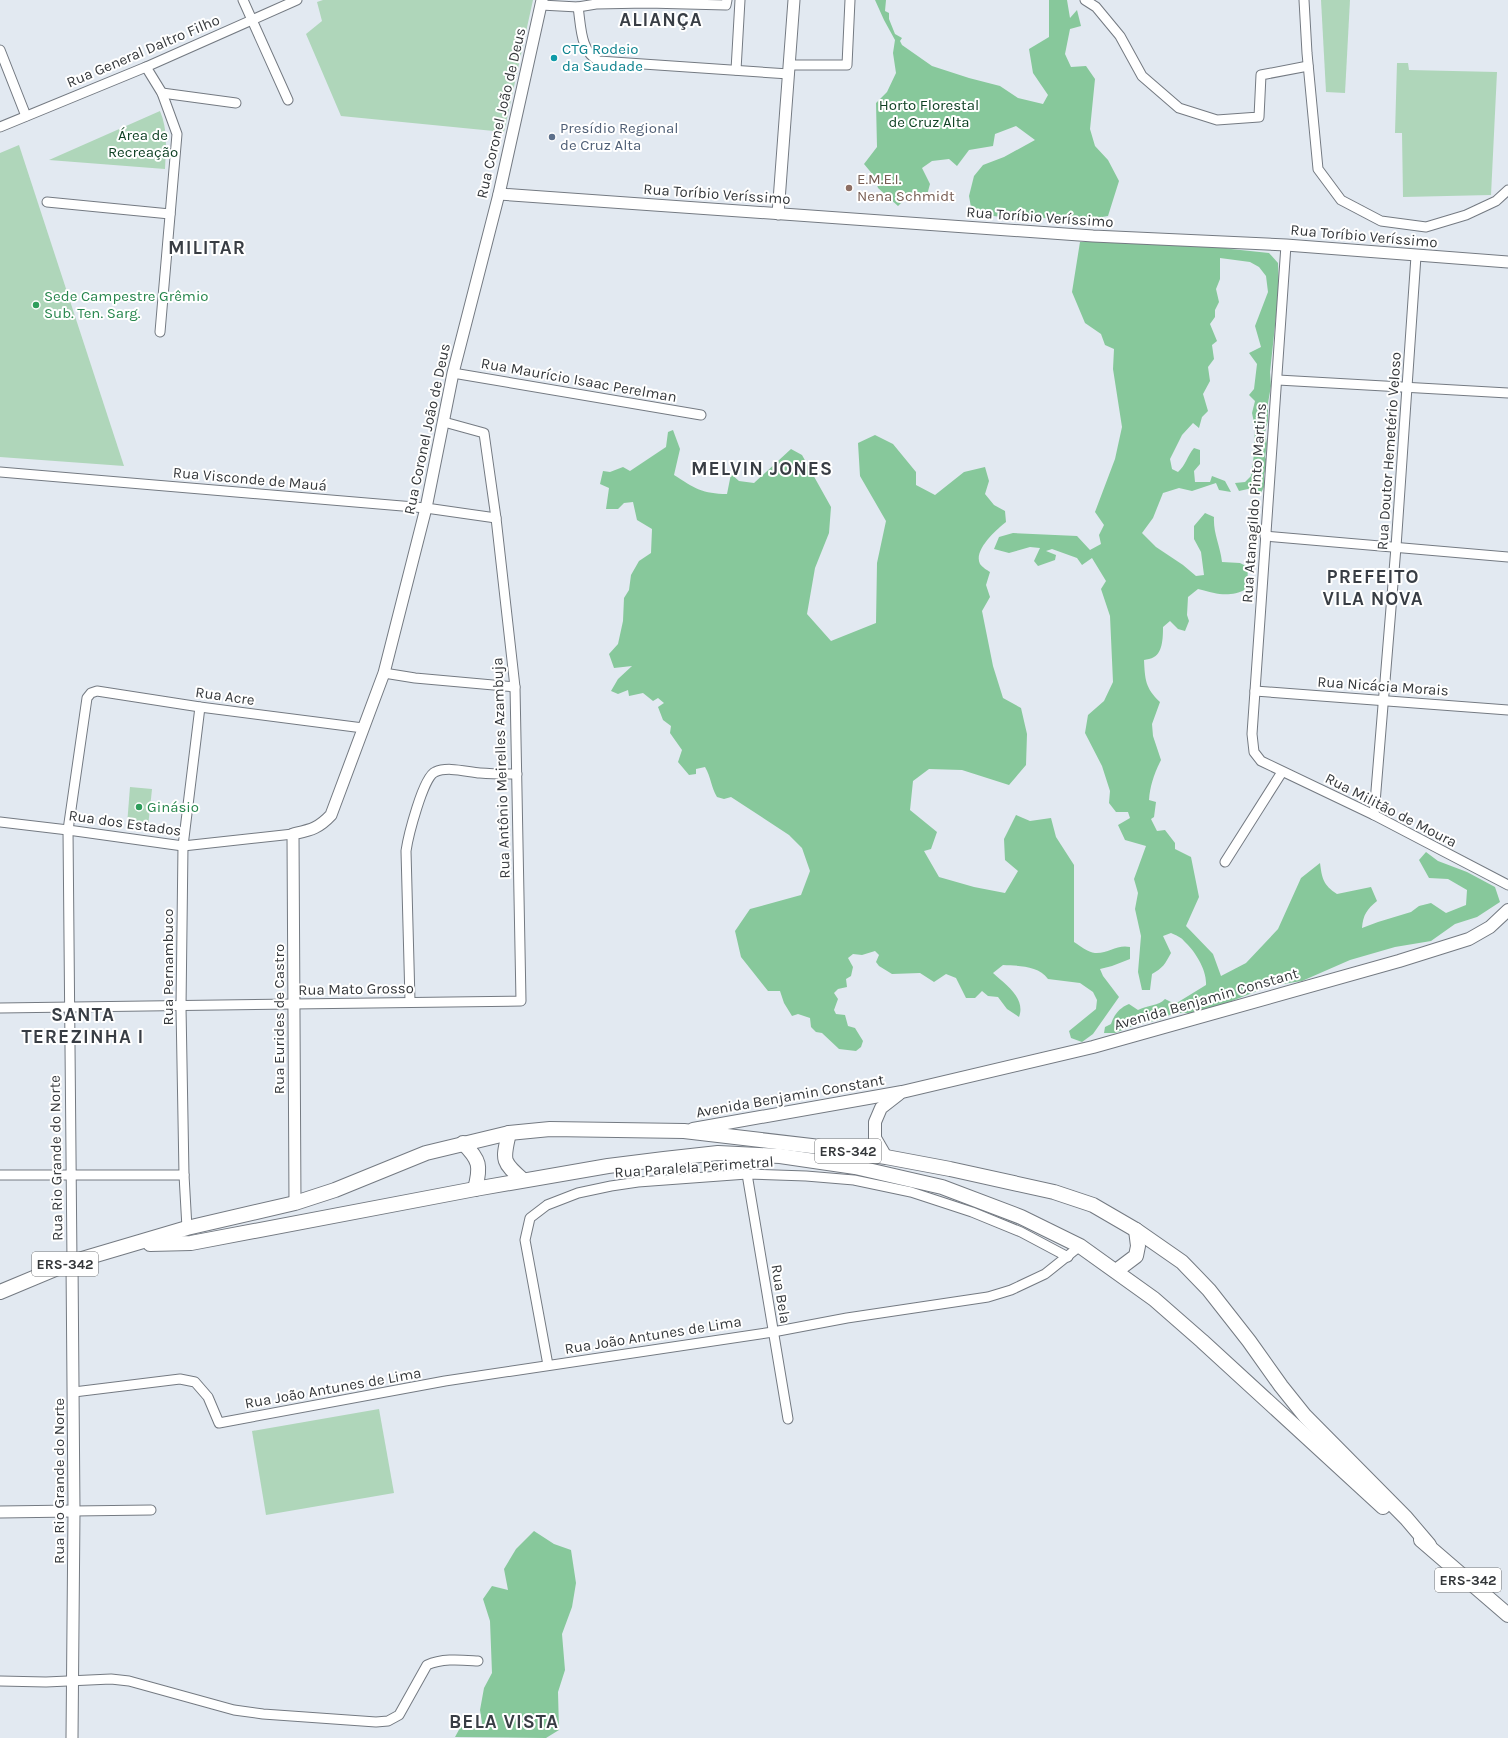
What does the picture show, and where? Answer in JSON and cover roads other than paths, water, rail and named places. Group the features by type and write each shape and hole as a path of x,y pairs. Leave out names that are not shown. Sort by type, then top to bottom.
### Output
{"main road":[{"name":"Avenida Benjamin Constant","path":"684,1131 902,1092 1093,1047 1399,961 1469,938 1490,927 1508,910"},
{"name":"Avenida Benjamin Constant","path":"886,1157 875,1138 875,1122 880,1108 902,1092"},
{"name":"ERS-342","path":"0,1292 72,1262 187,1228 295,1203 335,1190 426,1154 463,1143 509,1133 550,1129 684,1131 820,1147 886,1157 950,1169 1054,1192 1093,1205 1136,1230 1182,1262 1209,1290 1249,1340 1281,1386 1305,1416 1406,1518 1429,1545"},
{"path":"509,1133 505,1156 508,1167 523,1180"},
{"path":"463,1143 476,1156 480,1172 475,1189"},
{"name":"ERS-342","path":"134,1244 191,1243 523,1180 608,1166 718,1153 780,1156 855,1167 942,1187 1021,1217 1080,1246 1154,1299 1402,1524 1429,1545 1508,1615"},
{"path":"1116,1271 1136,1256 1138,1246 1136,1230"}],"street":[{"path":"243,0 288,100"},
{"name":"Rua General Daltro Filho","path":"0,127 146,67 297,0"},
{"path":"736,70 740,0"},
{"path":"778,214 794,0"},
{"path":"578,7 585,49 591,58 598,61 736,70 789,69 847,65 850,0"},
{"path":"1085,0 1096,7 1120,36 1142,76 1179,108 1217,120 1259,117 1261,74 1308,66"},
{"path":"1304,0 1308,66 1318,169 1341,200 1381,221 1426,227 1466,215 1496,201 1508,190"},
{"path":"542,2 578,7 596,2 727,3"},
{"name":"Rua Coronel João de Deus","path":"293,834 312,830 322,825 331,815 384,673 426,508 453,373 499,194 542,2"},
{"path":"0,50 26,116"},
{"path":"146,67 162,93 177,134 160,332"},
{"path":"162,93 236,103"},
{"name":"Rua Toríbio Veríssimo","path":"499,194 1093,236 1286,245 1508,262"},
{"path":"47,202 170,214"},
{"name":"Rua Atanagildo Pinto Martins","path":"1261,761 1254,752 1252,744 1286,245"},
{"name":"Rua Doutor Hemetério Veloso","path":"1374,816 1396,547 1416,256"},
{"name":"Rua Maurício Isaac Perelman","path":"453,373 701,415"},
{"path":"1278,380 1508,393"},
{"name":"Rua Antônio Meirelles Azambuja","path":"444,422 484,433 496,518 515,687 521,1001"},
{"name":"Rua Visconde de Mauá","path":"0,472 426,508 496,518"},
{"path":"1265,536 1508,557"},
{"path":"384,673 415,678 515,687"},
{"name":"Rua Acre","path":"87,698 91,693 97,691 200,707 363,728"},
{"name":"Rua Nicácia Morais","path":"1255,691 1508,710"},
{"name":"Rua Rio Grande do Norte","path":"72,1738 74,1392 68,830 87,698"},
{"name":"Rua Pernambuco","path":"187,1228 184,1175 181,1007 183,846 200,707"},
{"name":"Rua Militão de Moura","path":"1261,761 1374,816 1508,885"},
{"path":"410,1002 406,851 408,836 426,781 433,772 443,770 482,774 517,774"},
{"path":"1225,862 1282,772"},
{"name":"Rua dos Estados","path":"0,822 183,846 293,834"},
{"name":"Rua Eurides de Castro","path":"293,834 295,1203"},
{"name":"Rua Mato Grosso","path":"0,1008 181,1007 521,1001"},
{"name":"Rua Paralela Perimetral","path":"548,1365 525,1240 530,1218 547,1205 578,1193 611,1186 638,1182 747,1174 806,1176 854,1180 911,1192 972,1212 1007,1227 1068,1257"},
{"name":"Rua Bela","path":"747,1174 788,1419"},
{"path":"0,1175 184,1175"},
{"name":"Rua João Antunes de Lima","path":"74,1392 180,1379 195,1382 208,1397 219,1423 445,1381 773,1332 847,1318 988,1296 1011,1290 1045,1274 1080,1246"},
{"path":"0,1512 152,1510"},
{"path":"0,1681 111,1679 129,1681 234,1710 263,1714 376,1722 388,1721 399,1715 427,1665 449,1660 478,1661"}],"place":[{"name":"CTG Rodeio da Saudade","path":"554,58"},
{"name":"Presídio Regional de Cruz Alta","path":"552,137"},
{"name":"E.M.E.I. Nena Schmidt","path":"849,188"},
{"name":"Sede Campestre Grêmio Sub. Ten. Sarg.","path":"36,305"},
{"name":"Ginásio","path":"139,807"}],"district":[{"name":"ALIANÇA","path":"661,20"},
{"name":"MILITAR","path":"207,248"},
{"name":"MELVIN JONES","path":"762,469"},
{"name":"PREFEITO VILA NOVA","path":"1373,588"},
{"name":"SANTA TEREZINHA I","path":"83,1026"},
{"name":"BELA VISTA","path":"504,1722"}],"park label":[{"name":"Horto Florestal de Cruz Alta","path":"929,114"},
{"name":"Área de Recreação","path":"143,144"}]}
